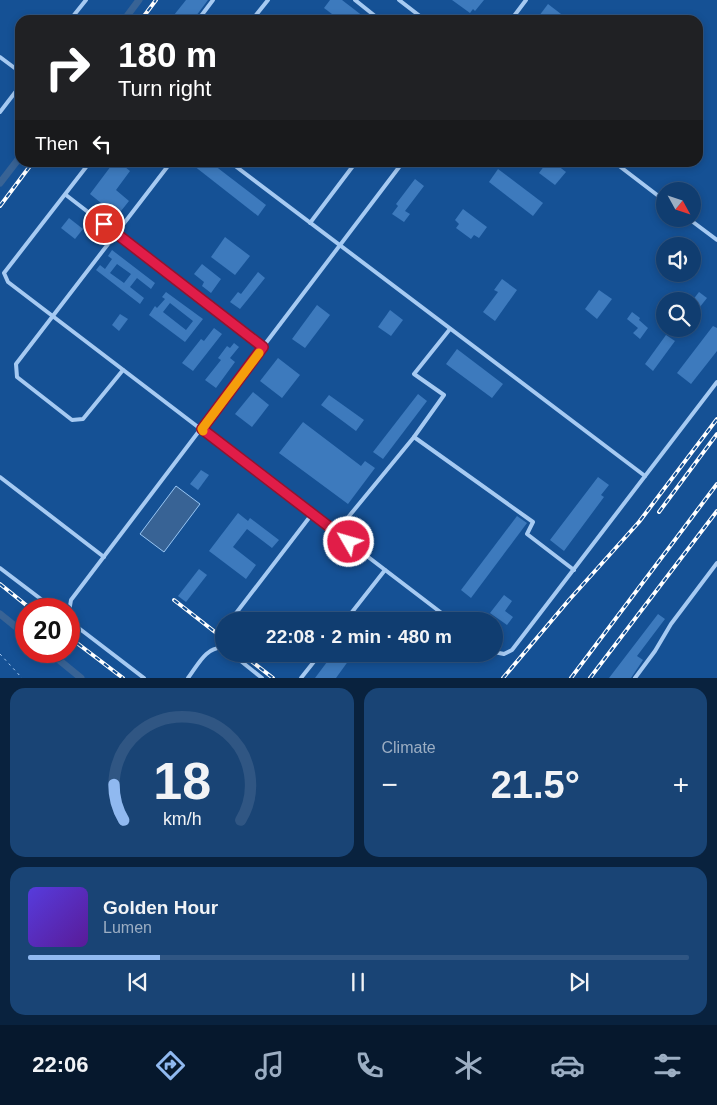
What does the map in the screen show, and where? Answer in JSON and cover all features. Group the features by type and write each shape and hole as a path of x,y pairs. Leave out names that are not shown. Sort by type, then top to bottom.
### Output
{"lane":[{"path":"74,15 86,0"},
{"path":"202,15 213,0"},
{"path":"256,15 268,0"},
{"path":"355,0 374,15"},
{"path":"399,0 418,15"},
{"path":"515,15 526,0"},
{"path":"0,57 15,68"},
{"path":"0,112 15,92"},
{"path":"0,279 86,167"},
{"path":"123,370 83,419 72,420 17,377 16,364 167,167"},
{"path":"237,167 645,476"},
{"path":"310,223 352,167"},
{"path":"73,598 398,167"},
{"path":"621,167 656,194"},
{"path":"66,195 263,347"},
{"path":"701,228 717,240"},
{"path":"4,273 8,282 438,611"},
{"path":"336,532 414,436 444,395 414,374 450,329"},
{"path":"503,654 512,650 717,382"},
{"path":"414,436 533,522 527,534 574,570"},
{"path":"0,477 104,557"},
{"path":"237,612 312,514"},
{"path":"635,678 655,651 670,624 717,563"},
{"path":"0,568 40,598"},
{"path":"352,612 385,570"},
{"path":"80,629 144,678"},
{"path":"188,678 208,652 215,648"},
{"path":"242,662 262,678"},
{"path":"301,678 314,662"}],"path":[{"path":"0,654 22,678"}],"water":[{"path":"176,486 200,504 164,552 140,534"}],"building":[{"path":"186,0 208,0 197,15 174,15"},
{"path":"330,0 342,0 362,15 333,15 324,8"},
{"path":"452,0 484,0 475,11 473,9 470,13"},
{"path":"548,4 561,14 560,15 540,15"},
{"path":"110,167 125,167 130,171 116,190 129,201 117,216 90,194"},
{"path":"195,167 217,167 266,205 258,216"},
{"path":"543,167 560,167 566,172 555,185 539,173"},
{"path":"498,169 543,203 533,216 489,182"},
{"path":"415,179 424,186 405,211 410,214 404,222 392,214 398,206 396,204"},
{"path":"463,209 487,227 479,238 474,235 471,239 456,228 459,224 455,220"},
{"path":"69,218 83,229 75,239 61,228"},
{"path":"225,237 250,256 235,275 211,257"},
{"path":"112,250 155,283 151,289 137,278 130,287 144,298 140,304 96,270 100,265 105,269 112,259 108,256","holes":["117,264 131,274 124,283 110,273"]},
{"path":"202,264 221,279 211,293 202,286 204,282 194,274"},
{"path":"258,272 265,278 240,309 230,302 238,292 241,294"},
{"path":"502,279 517,290 495,321 483,312 498,292 494,290"},
{"path":"599,290 612,299 597,319 585,309"},
{"path":"166,292 203,319 185,342 149,315 155,306 157,308 165,299 162,297","holes":["170,303 193,321 186,330 163,312"]},
{"path":"701,294 707,298 701,306"},
{"path":"317,305 330,315 305,348 292,339"},
{"path":"390,310 403,320 391,336 378,327"},
{"path":"632,312 648,328 640,339 633,333 638,328 627,319"},
{"path":"120,314 128,319 119,331 112,325"},
{"path":"713,326 717,328 717,351 691,384 677,373"},
{"path":"214,328 222,334 193,371 182,363 201,339 204,341"},
{"path":"665,337 669,337 675,341 653,371 645,364"},
{"path":"234,343 239,347 230,358 235,362 216,388 205,380 221,360 218,358 227,346 230,348"},
{"path":"457,349 503,384 492,398 446,364"},
{"path":"278,358 300,375 282,398 260,381"},
{"path":"253,392 269,405 252,427 235,414"},
{"path":"418,394 427,401 383,459 373,452"},
{"path":"329,395 364,420 356,431 321,405"},
{"path":"303,422 361,466 365,461 375,468 348,504 279,453"},
{"path":"201,470 209,475 198,490 190,484"},
{"path":"598,477 609,485 601,495 604,497 564,551 550,540"},
{"path":"238,513 248,521 250,518 279,540 272,548 247,529 233,547 256,565 246,579 209,551"},
{"path":"517,516 527,523 471,598 461,590"},
{"path":"199,569 207,575 186,602 178,596"},
{"path":"504,595 512,601 505,611 513,617 507,625 503,622 503,612 491,612"},
{"path":"658,614 665,619 637,656 643,660 631,678 609,678"},
{"path":"327,662 348,662 336,678 315,678"}],"waterway":[{"path":"128,15 139,0"},
{"path":"0,183 15,164"},
{"path":"0,614 15,626"},
{"path":"63,663 81,678"}],"railway":[{"path":"145,15 156,0"},
{"path":"0,206 29,167"},
{"path":"503,678 569,600 639,522 717,419"},
{"path":"659,512 717,434"},
{"path":"571,678 717,484"},
{"path":"590,678 717,511"},
{"path":"0,584 17,598"},
{"path":"174,600 215,632"},
{"path":"80,645 123,678"},
{"path":"252,662 273,678"}],"slow traffic":[{"path":"203,431 202,429 259,353"}],"route":[{"path":"104,224 263,347 202,429 349,542"}]}
